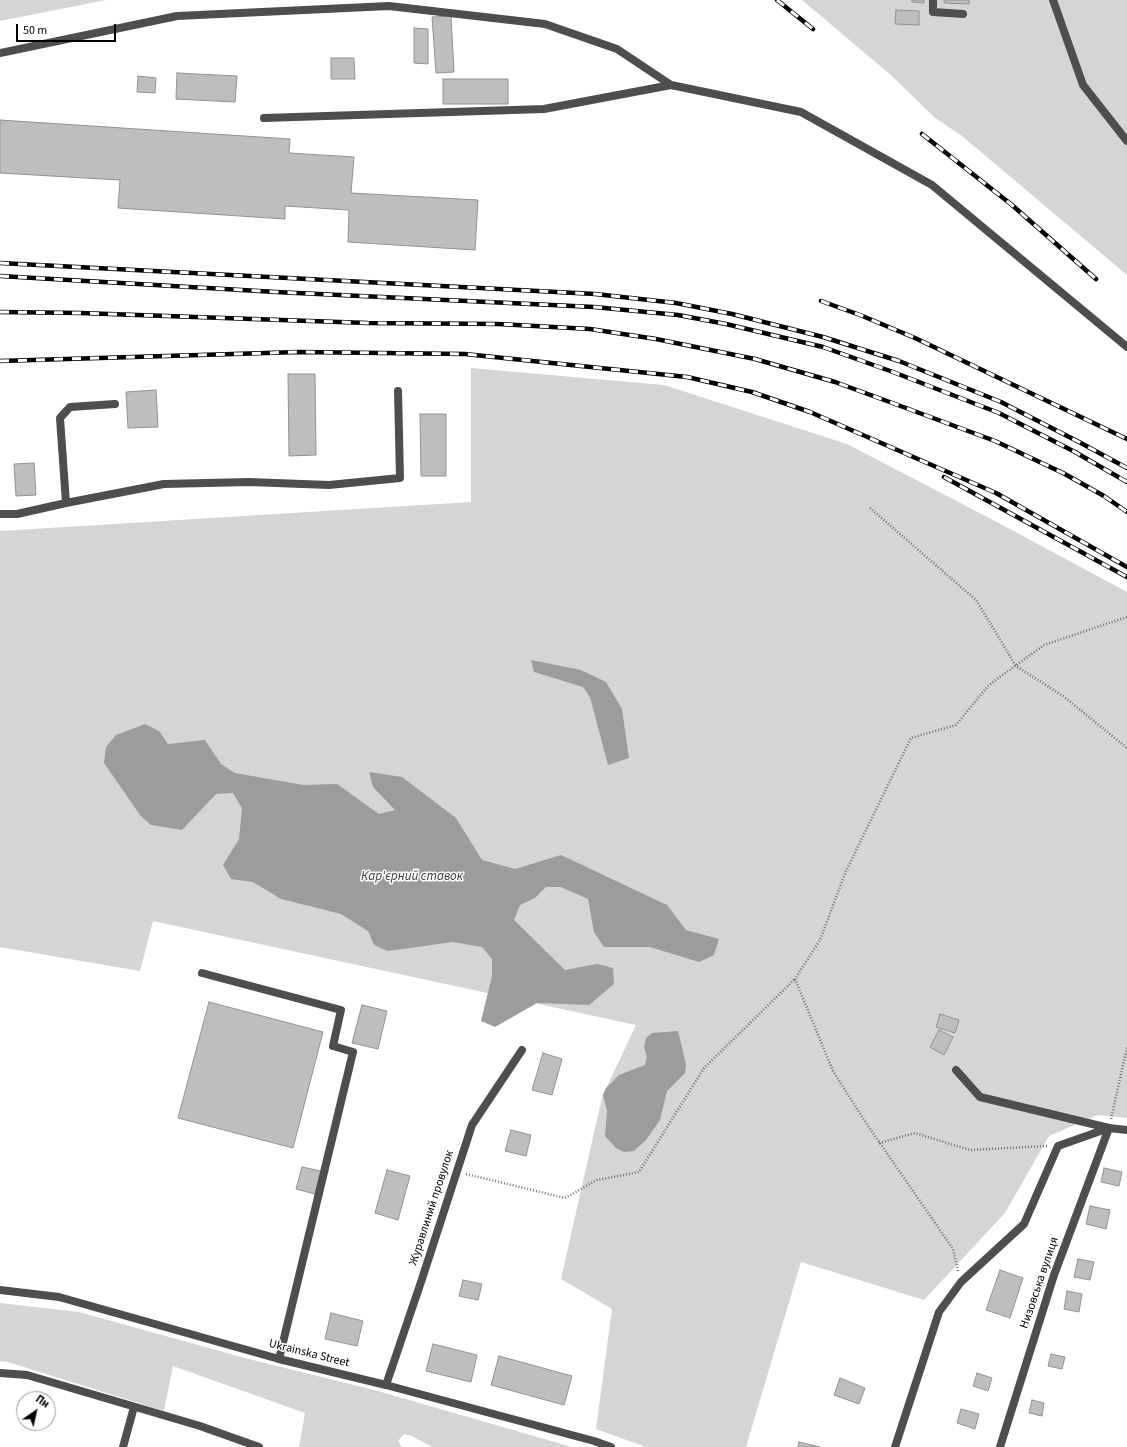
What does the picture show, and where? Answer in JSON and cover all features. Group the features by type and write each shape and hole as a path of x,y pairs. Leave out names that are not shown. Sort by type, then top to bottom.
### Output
{"street":[{"path":"933,0 933,12 963,14"},
{"path":"1053,0 1082,85 1127,141"},
{"path":"0,53 177,16 389,6 544,24 617,49 671,85 801,112 932,185 1127,347"},
{"path":"264,118 544,109 671,85"},
{"path":"0,514 17,514 164,484 249,482 329,485 400,478 398,391"},
{"path":"66,503 60,418 70,407 115,404"},
{"path":"202,973 341,1010 333,1046 353,1052 279,1359"},
{"name":"Журавлиний провулок","path":"386,1385 472,1125 522,1050"},
{"path":"956,1070 980,1097 1109,1128 1127,1130"},
{"path":"895,1447 939,1312 961,1282 1024,1224 1058,1146 1109,1128"},
{"name":"Низовська вулиця","path":"1000,1447 1054,1275 1109,1128"},
{"name":"Ukrainska Street","path":"0,1290 59,1297 279,1359 386,1385 595,1444 611,1447"},
{"path":"0,1373 27,1375 200,1426 259,1447"},
{"path":"123,1447 134,1407"}],"path":[{"path":"870,508 976,600 1016,666 1063,696 1127,748"},
{"path":"456,1172 565,1198 597,1180 639,1172 704,1068 795,979 820,940 846,871 911,738 956,725 989,685 1044,645 1127,617"},
{"path":"795,979 833,1071 879,1143 953,1248 961,1282"},
{"path":"1109,1128 1127,1047"},
{"path":"879,1143 915,1133 970,1150 1058,1146"}],"shaded area":[{"path":"0,0 106,0 0,21"},
{"path":"802,0 1127,0 1127,275 962,136 934,117 892,76"},
{"path":"471,368 664,385 847,444 1127,592 1127,1118 1098,1115 1049,1136 1005,1213 924,1300 801,1262 746,1447 646,1447 596,1429 612,1309 561,1279 602,1097 636,1025 153,921 140,971 0,947 0,531 471,502"},
{"path":"0,1303 79,1312 245,1358 378,1391 572,1447 432,1447 412,1436 404,1434 398,1441 402,1447 299,1447 305,1413 173,1366 164,1411 8,1362 0,1361"}],"water":[{"path":"531,660 581,670 606,682 622,709 629,758 608,765 590,697 583,687 534,672"},
{"name":"Кар'єрний ставок","path":"145,724 159,731 168,744 205,740 221,764 235,773 303,785 337,784 379,814 395,810 373,787 369,772 402,777 456,818 482,860 515,869 561,855 667,905 686,930 719,939 714,955 699,962 650,947 604,947 594,932 588,899 561,887 546,887 535,898 520,905 514,920 565,970 597,964 613,968 614,984 589,1005 537,1003 495,1027 481,1021 492,976 492,959 482,947 453,942 388,951 374,945 368,931 341,914 281,899 253,882 231,879 223,865 239,839 242,808 233,793 216,794 182,830 151,825 140,815 104,763 106,747 116,735"},
{"path":"678,1031 686,1064 685,1073 667,1091 660,1120 646,1140 634,1151 624,1152 616,1148 605,1136 607,1111 603,1095 606,1088 619,1075 645,1065 647,1057 644,1047 646,1038 652,1033"}],"building":[{"path":"912,0 924,0 924,3 912,2"},
{"path":"944,0 969,0 969,4 944,3"},
{"path":"896,10 919,11 919,25 895,24"},
{"path":"451,16 454,72 436,73 432,17"},
{"path":"414,28 428,29 428,64 414,63"},
{"path":"331,58 354,58 355,79 331,79"},
{"path":"177,73 237,76 235,102 176,99"},
{"path":"138,76 156,78 155,93 137,92"},
{"path":"443,79 508,79 508,104 443,104"},
{"path":"0,120 290,139 289,153 354,157 351,193 478,200 475,250 348,242 349,210 285,206 285,219 118,208 120,180 0,173"},
{"path":"288,374 315,374 316,455 289,456"},
{"path":"156,390 158,427 128,428 126,392"},
{"path":"420,414 446,414 446,476 421,476"},
{"path":"34,463 36,495 16,496 14,464"},
{"path":"209,1002 323,1032 293,1148 178,1118"},
{"path":"362,1005 387,1011 378,1049 352,1043"},
{"path":"940,1014 959,1020 955,1033 936,1027"},
{"path":"939,1030 953,1037 944,1055 930,1047"},
{"path":"543,1053 562,1059 552,1095 532,1090"},
{"path":"511,1130 531,1135 526,1156 505,1151"},
{"path":"302,1167 321,1171 315,1194 296,1189"},
{"path":"1104,1168 1122,1172 1119,1186 1101,1182"},
{"path":"387,1170 410,1176 398,1220 375,1213"},
{"path":"1090,1206 1110,1210 1106,1229 1086,1224"},
{"path":"1078,1259 1094,1262 1090,1280 1074,1277"},
{"path":"1000,1270 1023,1278 1010,1318 986,1310"},
{"path":"463,1280 482,1284 478,1300 459,1296"},
{"path":"1067,1291 1082,1294 1079,1312 1064,1309"},
{"path":"331,1313 363,1321 357,1346 325,1339"},
{"path":"433,1344 477,1355 471,1382 426,1371"},
{"path":"1051,1354 1065,1357 1062,1369 1048,1366"},
{"path":"499,1356 572,1376 564,1405 491,1385"},
{"path":"977,1373 992,1378 988,1391 973,1386"},
{"path":"840,1378 865,1388 859,1404 834,1395"},
{"path":"1032,1400 1044,1403 1042,1416 1029,1413"},
{"path":"961,1409 979,1414 975,1429 957,1423"},
{"path":"799,1442 820,1447 798,1447"}],"railway":[{"path":"777,0 813,29"},
{"path":"922,134 1012,205 1096,279"},
{"path":"0,263 595,294 676,303 732,314 823,337 899,361 1001,402 1127,468"},
{"path":"0,276 276,292 594,307 678,315 726,324 823,347 893,372 999,413 1075,452 1127,482"},
{"path":"821,301 860,315 915,338 1127,439"},
{"path":"0,312 80,313 368,323 498,324 590,329 656,339 755,359 835,382 906,408 995,441 1063,473 1104,496 1127,512"},
{"path":"0,361 299,352 465,354 687,377 752,392 810,412 996,493 1127,567"},
{"path":"944,477 1127,577"}]}
